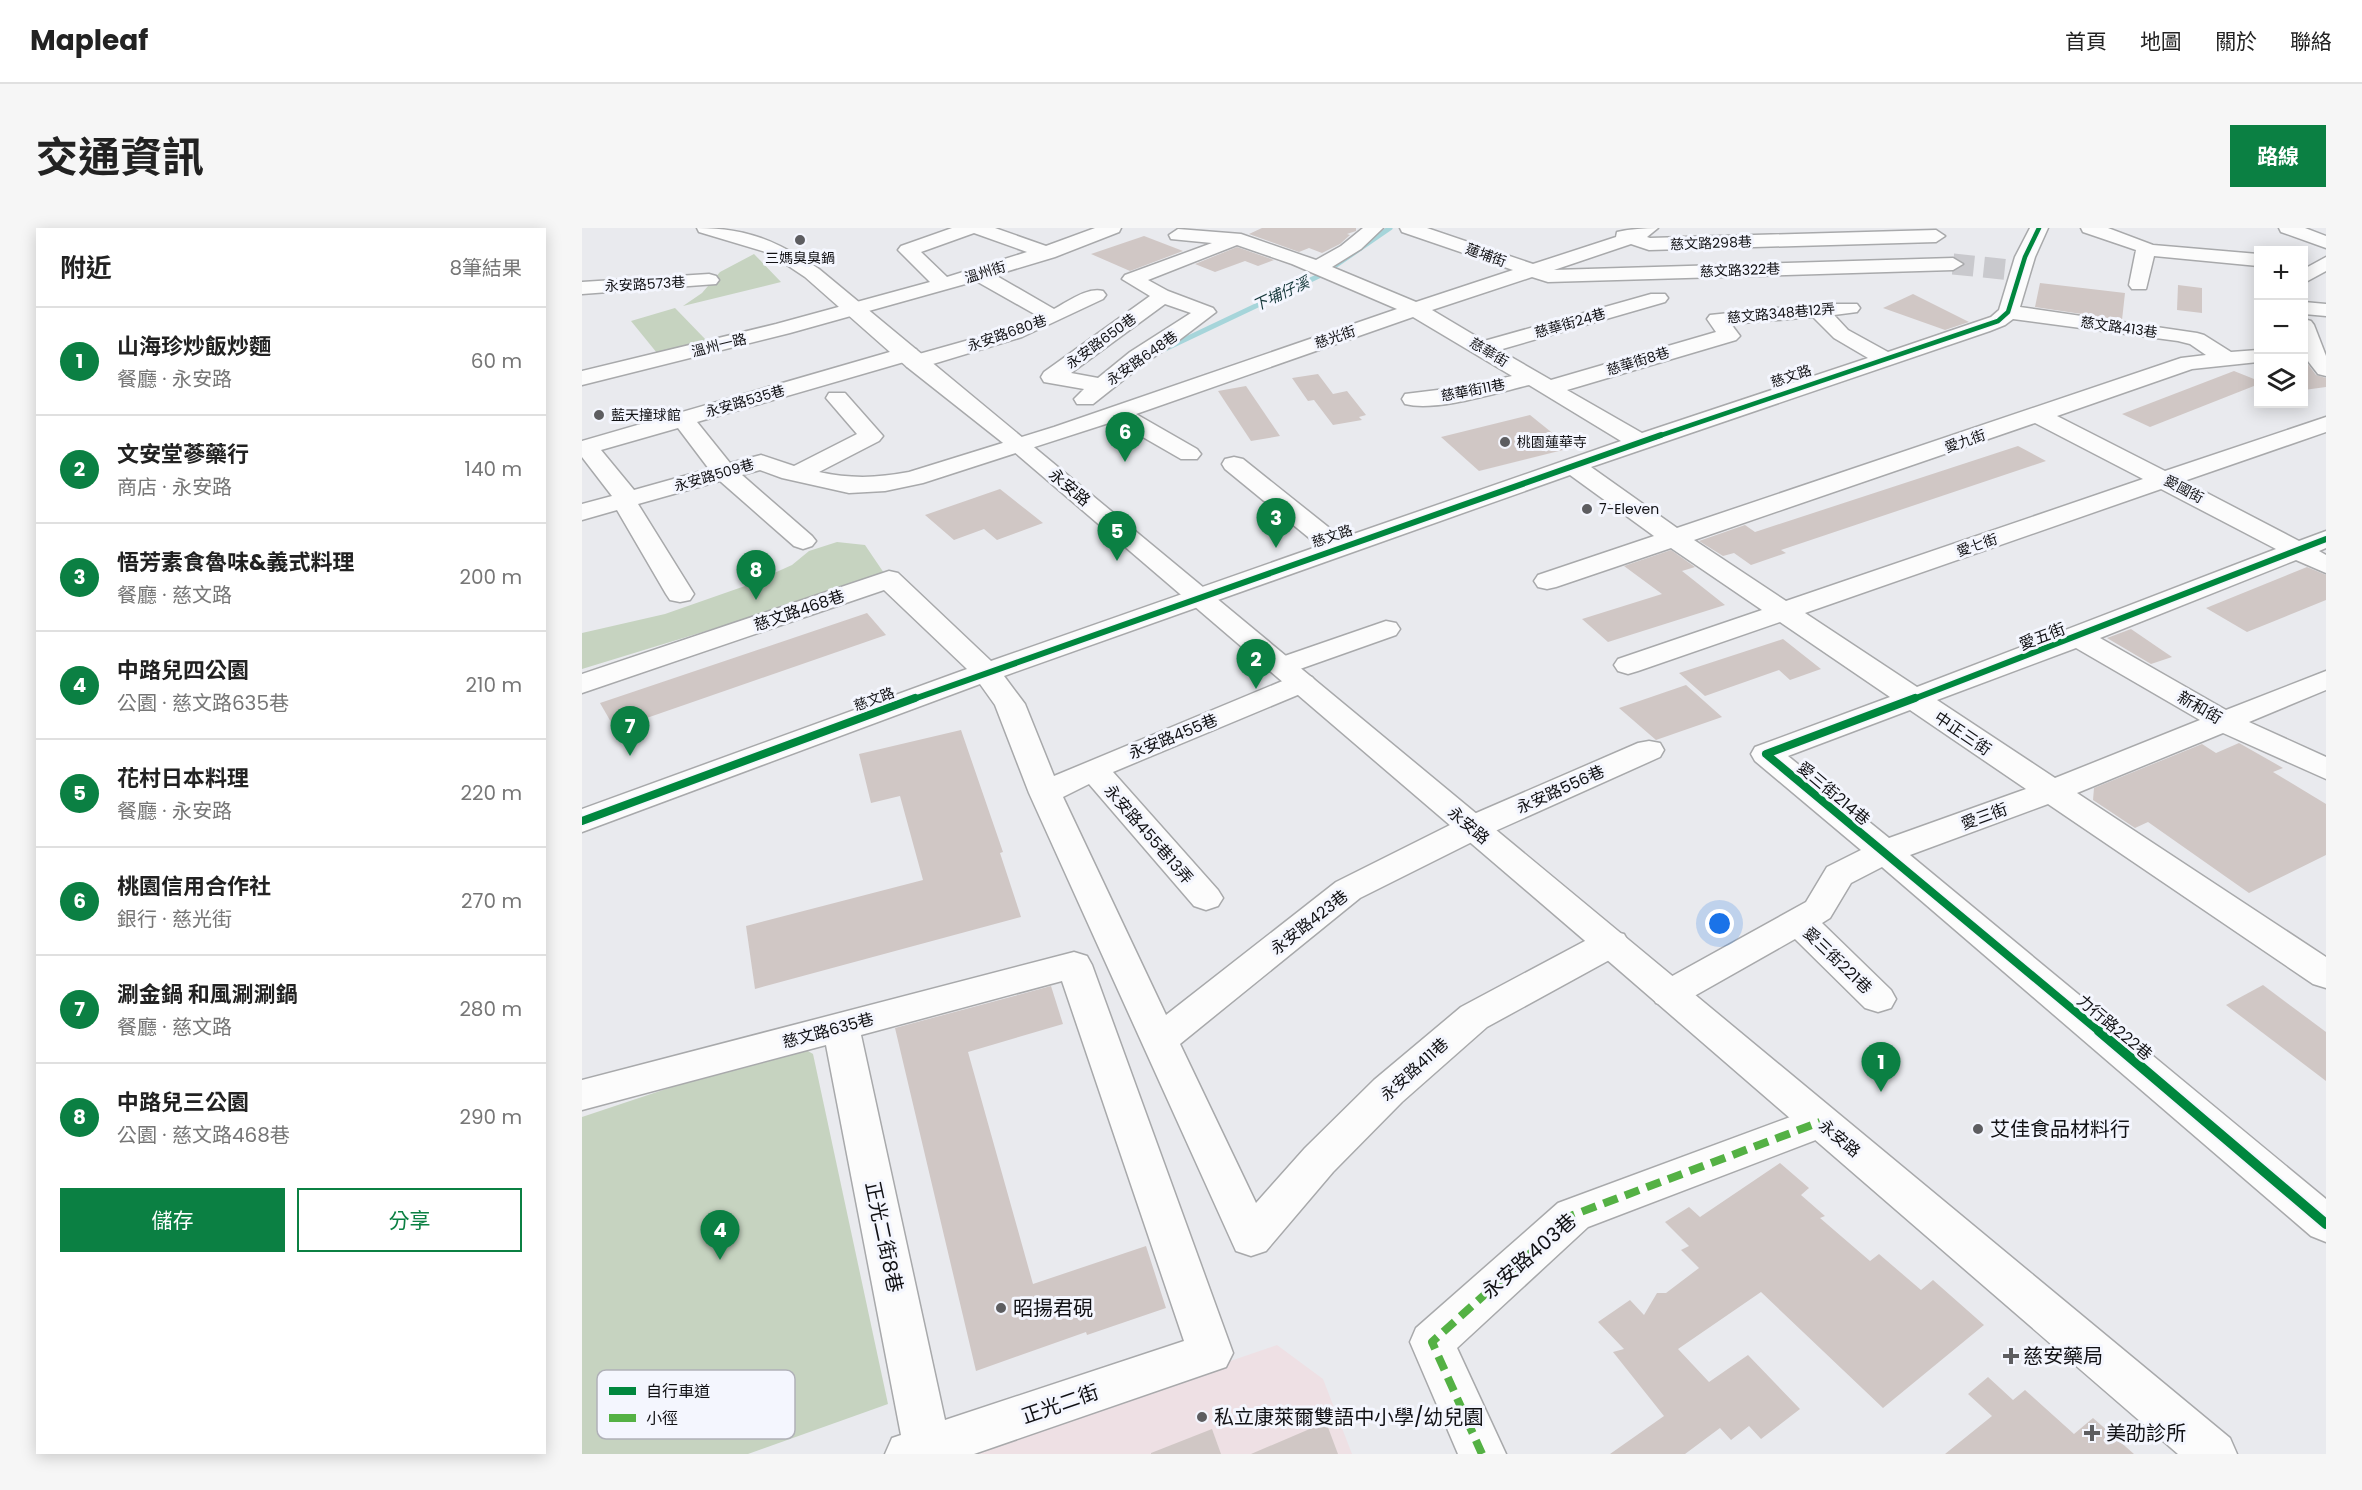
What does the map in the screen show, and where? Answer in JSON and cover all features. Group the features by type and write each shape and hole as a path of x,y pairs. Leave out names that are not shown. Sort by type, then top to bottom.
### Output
{"street":[{"name":"永安路","path":"706,228 776,249 812,273 911,358 1020,445 1611,943 2212,1454"},
{"path":"944,285 908,250 970,228"},
{"path":"976,228 1048,253"},
{"name":"溫州街","path":"856,311 1048,253 1112,228"},
{"path":"1323,270 1328,262 1374,228"},
{"name":"蓮埔街","path":"1409,228 1528,270"},
{"name":"慈文路298巷","path":"1596,228 1641,233 1649,244 1939,232"},
{"path":"2008,312 2025,257 2039,228"},
{"path":"2090,228 2144,246 2139,285"},
{"path":"2288,228 2326,242"},
{"path":"1921,265 1939,232"},
{"name":"慈光街","path":"1020,445 1641,233"},
{"name":"慈華街","path":"1178,235 1241,240 1323,270 1415,309 1640,442"},
{"path":"2188,237 2203,255"},
{"path":"1161,295 1132,279 1241,240"},
{"path":"2144,254 2203,255 2254,260"},
{"name":"慈文路322巷","path":"1528,270 1548,276 1953,264"},
{"path":"978,274 1054,317"},
{"name":"永安路573巷","path":"582,288 709,280"},
{"name":"永安路680巷","path":"911,358 1015,333 1054,317 1096,295"},
{"name":"永安路648巷","path":"1062,432 1062,418 1138,357 1167,340 1206,312 1161,295"},
{"name":"永安路650巷","path":"1102,385 1052,377 1161,295"},
{"name":"慈華街24巷","path":"1481,348 1658,298"},
{"name":"慈文路348巷12弄","path":"1742,350 1717,319 1850,308"},
{"path":"2308,308 2326,310"},
{"path":"1817,310 1840,334 1885,359"},
{"name":"溫州一路","path":"582,378 856,311"},
{"name":"慈文路413巷","path":"2008,312 2197,339 2224,358"},
{"name":"慈文路","path":"582,821 986,672 1640,442 1983,327 1998,321 2008,312"},
{"name":"慈華街8巷","path":"1540,382 1727,334"},
{"path":"2308,338 2314,358"},
{"name":"愛九街","path":"1547,581 2040,416 2189,363 2254,356"},
{"name":"永安路535巷","path":"587,451 911,358"},
{"name":"慈華街11巷","path":"1413,399 1540,382"},
{"path":"797,474 871,436 837,398"},
{"path":"1117,413 1189,454"},
{"name":"愛國街","path":"2040,416 2165,479 2326,565"},
{"name":"愛七街","path":"1628,665 2326,424"},
{"path":"688,426 724,472 803,541"},
{"name":"永安路509巷","path":"582,512 761,462 797,474 849,486 885,484 914,478 1020,445"},
{"path":"587,451 626,500 680,594"},
{"path":"1234,464 1338,548"},
{"name":"中正三街","path":"1574,466 1675,539 2326,975"},
{"name":"愛五街","path":"1766,754 2078,637 2326,538"},
{"name":"慈文路468巷","path":"582,684 889,579 986,672"},
{"name":"永安路455巷","path":"1045,794 1386,629"},
{"name":"新和街","path":"2078,637 2225,722 2326,769"},
{"path":"986,672 1010,704 1045,794 1161,1040"},
{"name":"愛三街","path":"1669,994 1818,910 1839,874 1884,852 2050,792 2326,681"},
{"name":"永安路556巷","path":"1472,828 1649,750"},
{"name":"愛三街214巷","path":"1766,754 1884,852"},
{"name":"永安路455巷13弄","path":"1093,769 1206,898"},
{"name":"永安路423巷","path":"1161,1040 1348,890 1472,828"},
{"name":"力行路222巷","path":"1884,852 1987,936 2326,1224"},
{"name":"愛三街221巷","path":"1798,921 1878,999"},
{"name":"永安路411巷","path":"1161,1040 1251,1238 1326,1152 1388,1091 1474,1017 1611,943"},
{"name":"慈文路635巷","path":"582,1095 1074,965 1210,1353"},
{"name":"正光二街8巷","path":"842,1027 918,1451"},
{"name":"永安路403巷","path":"1482,1454 1432,1342 1573,1215 1820,1122"},
{"name":"正光二街","path":"918,1451 1210,1353"}],"shaded area":[{"name":"私立康萊爾雙語中小學/幼兒園","path":"1277,1345 1323,1379 1352,1454 958,1454"}],"green space":[{"path":"754,254 781,282 683,306 702,293 720,272"},
{"path":"675,308 707,341 657,353 631,321"},
{"path":"837,542 865,545 886,576 582,669 582,633 665,614 745,586 792,565 809,551"},
{"path":"798,1045 813,1054 888,1404 795,1437 795,1370 597,1370 597,1439 790,1439 748,1454 582,1454 582,1117"}],"building":[{"path":"1262,228 1356,228 1356,231 1347,234 1350,235 1340,244 1322,253 1309,248 1299,252 1249,234"},
{"path":"1144,236 1183,251 1130,271 1091,254"},
{"path":"1237,247 1274,260 1258,266 1245,261 1215,272 1195,264"},
{"path":"2040,283 2125,293 2122,320 2035,307"},
{"path":"2178,285 2202,288 2202,313 2177,310"},
{"path":"1913,294 1969,322 1945,330 1883,308"},
{"path":"2308,364 2316,375 2326,378 2326,387 2308,389"},
{"path":"2234,371 2254,379 2254,386 2150,427 2122,414"},
{"path":"1318,374 1333,394 1347,391 1366,415 1359,417 1362,420 1333,425 1314,400 1308,401 1292,378"},
{"path":"1246,386 1280,436 1251,441 1218,391"},
{"name":"桃園蓮華寺","path":"1530,415 1571,448 1479,471 1441,437"},
{"path":"2018,446 2046,461 1781,550 1786,553 1751,565 1734,553 1723,556 1699,541 1745,525 1755,532"},
{"path":"1000,489 1043,523 997,540 984,529 954,540 925,515"},
{"path":"1671,550 1695,567 1682,571 1725,605 1608,642 1582,619 1662,594 1624,566"},
{"path":"2307,567 2326,575 2326,600 2247,632 2206,608"},
{"path":"867,613 886,635 615,729 600,703"},
{"path":"2131,629 2172,657 2151,664 2107,638"},
{"path":"1783,639 1821,669 1790,680 1779,670 1705,696 1679,673"},
{"path":"1686,685 1722,717 1656,740 1619,708"},
{"path":"961,730 1003,852 1000,853 1021,917 755,989 746,926 923,880 900,796 871,803 859,754"},
{"path":"2239,743 2283,768 2273,772 2326,804 2326,855 2249,893 2148,822 2135,828 2093,800 2094,788 2202,744 2216,753"},
{"path":"2263,985 2326,1032 2326,1081 2226,1005"},
{"path":"1051,986 1063,1024 968,1052 1033,1284 1146,1246 1166,1308 1087,1335 1086,1332 976,1371 895,1028"},
{"path":"1780,1163 1809,1188 1801,1195 1825,1216 1820,1218 1870,1261 1879,1254 1921,1290 1933,1280 1984,1325 1883,1408 1761,1292 1678,1349 1709,1382 1748,1355 1800,1409 1761,1439 1749,1426 1731,1440 1720,1428 1685,1454 1610,1454 1664,1416 1613,1352 1624,1349 1598,1322 1630,1300 1644,1315 1657,1293 1666,1293 1699,1268 1681,1250 1689,1246 1665,1222 1689,1207 1700,1217"},
{"path":"1988,1377 2013,1400 2025,1390 2074,1434 2093,1418 2134,1454 1945,1454 1992,1416 1968,1394"},
{"path":"1326,1422 1338,1454 1251,1454"},
{"path":"1212,1429 1221,1454 1151,1454 1151,1453"}],"waterway":[{"name":"下埔仔溪","path":"1165,349 1323,274 1390,228"}],"tunnel":[{"path":"1953,264 2021,271"}],"marked path":[{"path":"1482,1454 1432,1342 1573,1215 1820,1122"}],"cycle path":[{"path":"582,821 986,672 1640,442 1998,321 2008,312 2025,257 2039,228"},
{"path":"2326,539 2078,637 1766,754 1987,936 2326,1224"}],"place":[{"name":"三媽臭臭鍋","path":"800,240"},
{"name":"藍天撞球館","path":"599,415"},
{"name":"桃園蓮華寺","path":"1505,442"},
{"name":"桃園信用合作社","path":"1125,462"},
{"name":"7-Eleven","path":"1587,509"},
{"name":"悟芳素食魯味&義式料理","path":"1276,548"},
{"name":"花村日本料理","path":"1117,561"},
{"name":"中路兒三公園","path":"756,600"},
{"name":"文安堂蔘藥行","path":"1256,689"},
{"name":"涮金鍋 和風涮涮鍋","path":"630,756"},
{"name":"山海珍炒飯炒麵","path":"1881,1092"},
{"name":"艾佳食品材料行","path":"1978,1129"},
{"name":"中路兒四公園","path":"720,1260"},
{"name":"昭揚君硯","path":"1001,1308"},
{"name":"慈安藥局","path":"2011,1356"},
{"name":"私立康萊爾雙語中小學/幼兒園","path":"1202,1417"},
{"name":"美劭診所","path":"2092,1433"}]}
